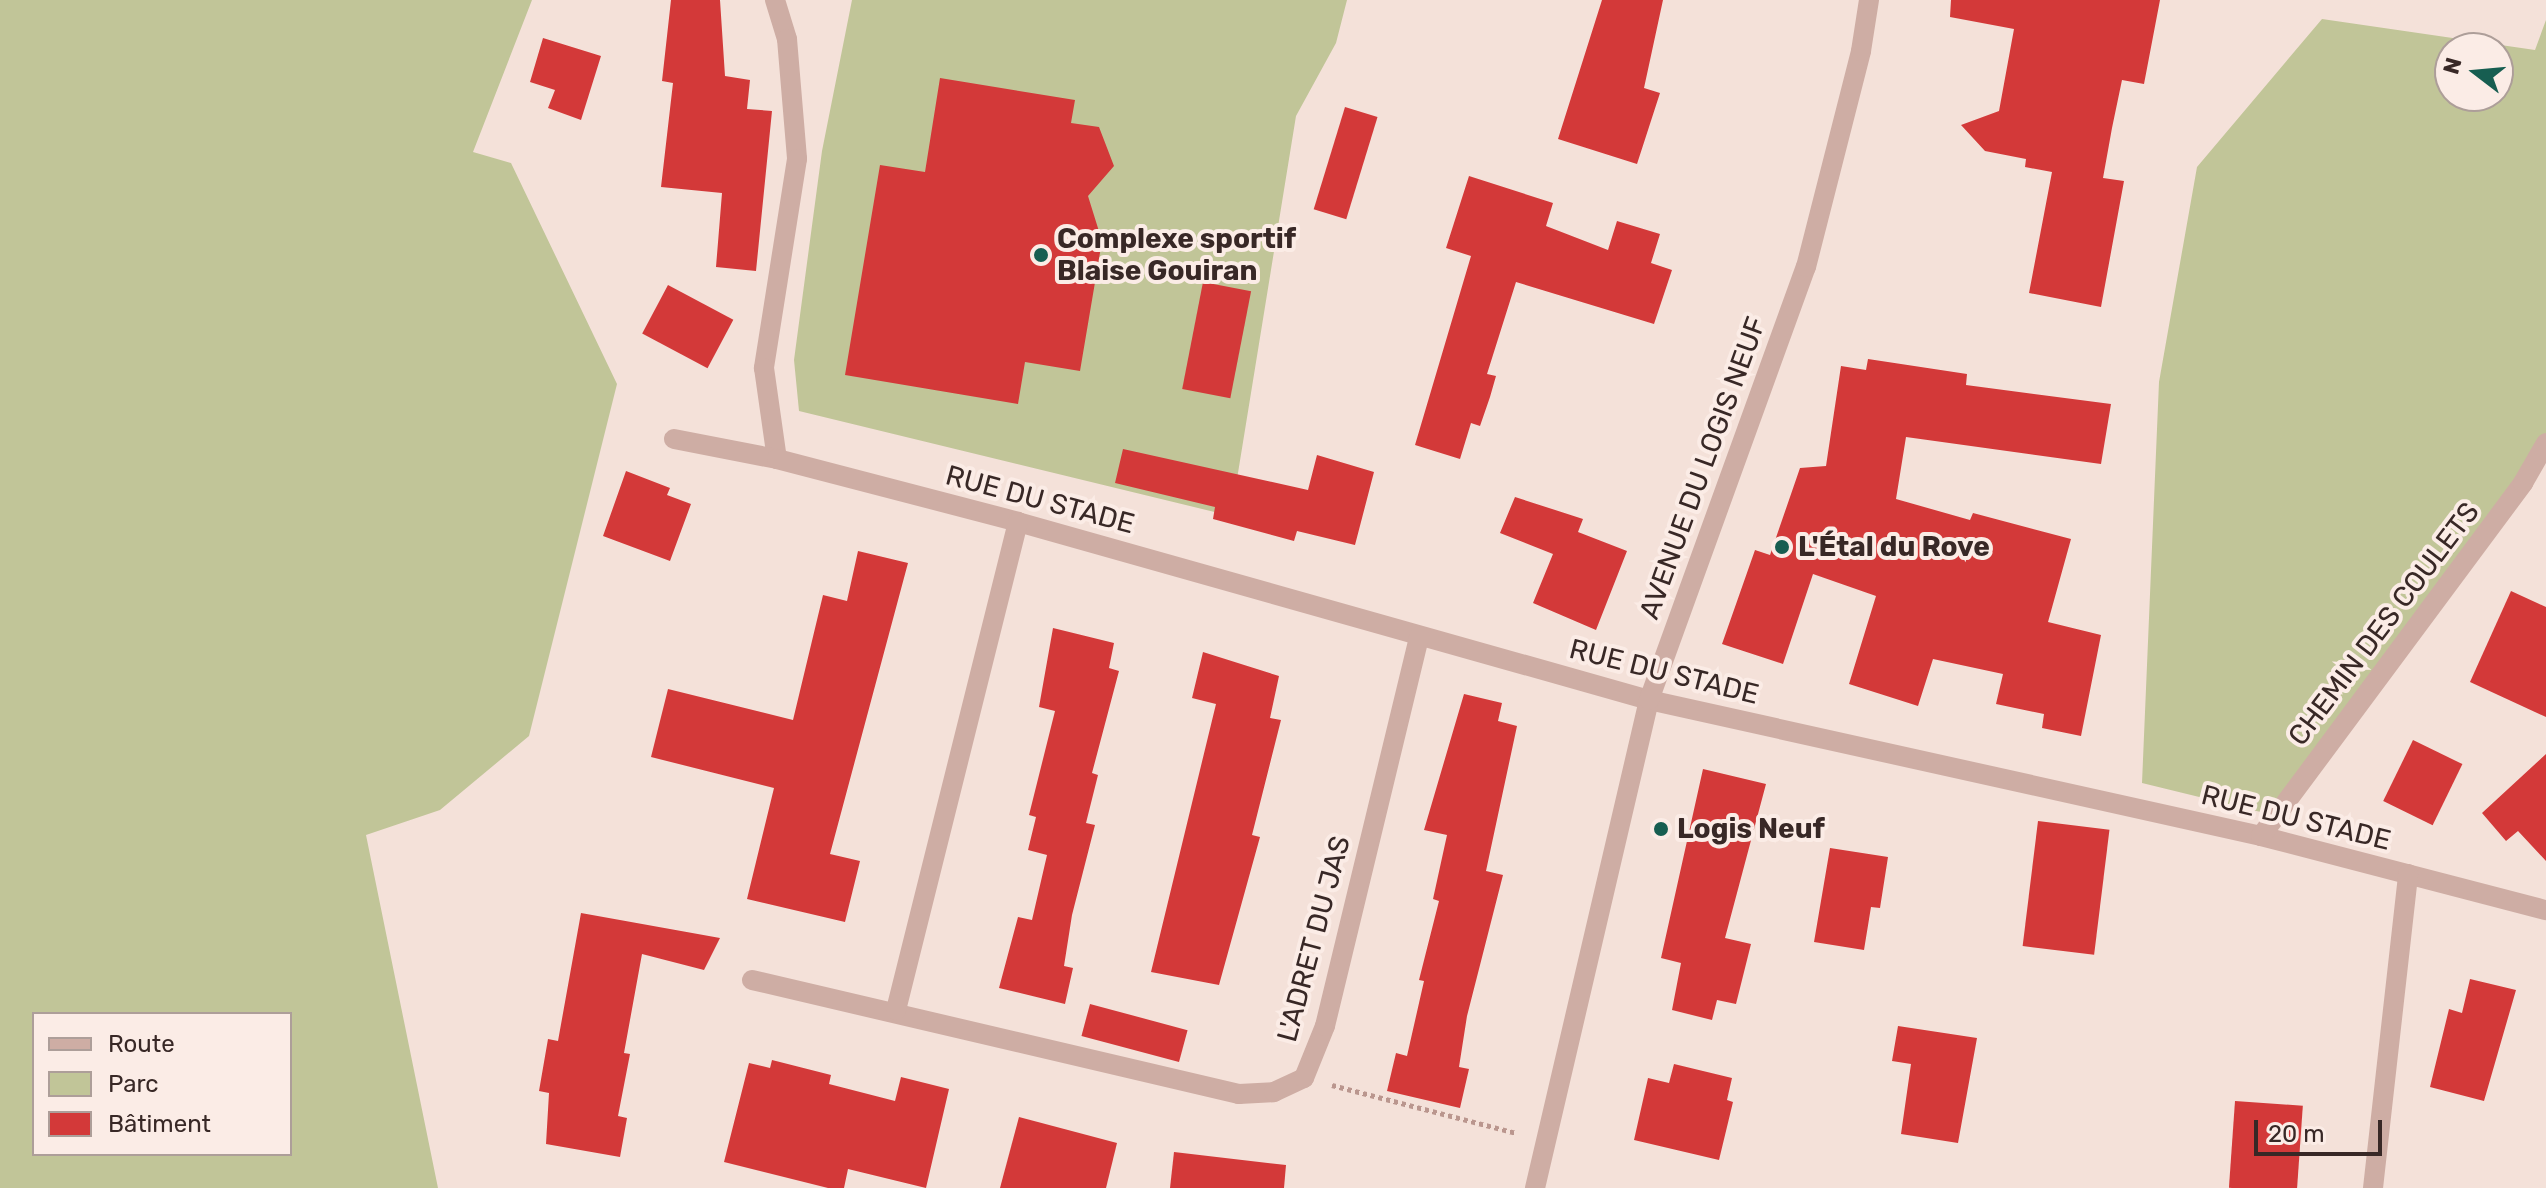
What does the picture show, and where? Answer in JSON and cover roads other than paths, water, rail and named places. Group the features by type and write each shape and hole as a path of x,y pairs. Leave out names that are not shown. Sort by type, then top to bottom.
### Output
{"street":[{"path":"775,0 787,39 797,159 764,368 777,459"},
{"name":"AVENUE DU LOGIS NEUF","path":"1535,1188 1649,700 1806,267 1861,51 1869,0"},
{"name":"RUE DU STADE","path":"674,439 777,459 1018,522 1649,700 2261,836 2546,910"},
{"name":"CHEMIN DES COULETS","path":"2261,836 2523,483 2546,443"},
{"path":"896,1010 1018,522"},
{"name":"L'ADRET DU JAS","path":"752,980 896,1010 1239,1094 1274,1092 1304,1078 1325,1026 1419,636"},
{"path":"2373,1188 2408,874"}],"place":[{"name":"Complexe sportif Blaise Gouiran","path":"1041,255"},
{"name":"L'Étal du Rove","path":"1782,547"},
{"name":"Logis Neuf","path":"1661,829"}]}
